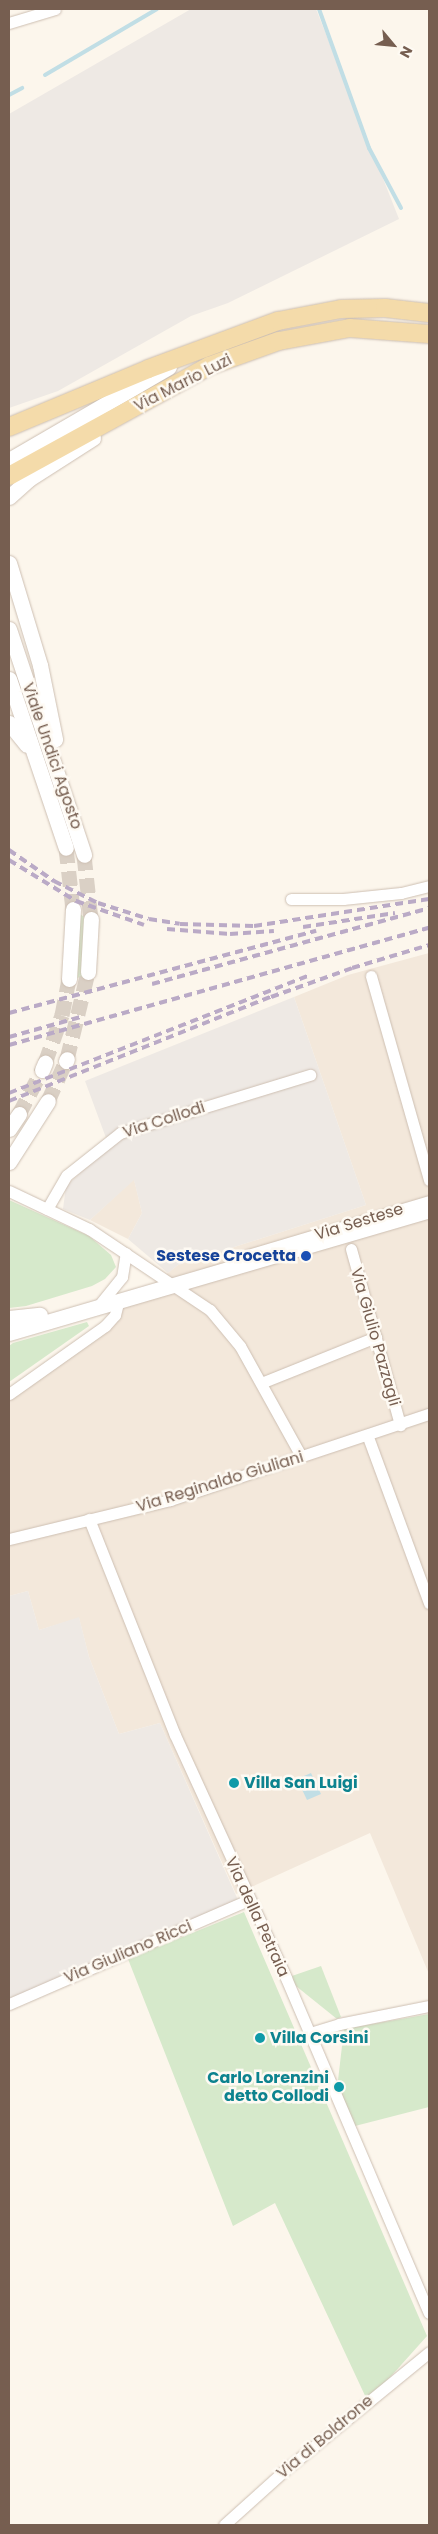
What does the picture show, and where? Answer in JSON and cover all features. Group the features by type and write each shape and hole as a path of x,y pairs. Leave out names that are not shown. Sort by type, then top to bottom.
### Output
{"main road":[{"name":"Via Mario Luzi","path":"9,427 259,326 309,314 341,309 385,308 429,313"},
{"name":"Via Mario Luzi","path":"9,476 191,376 242,353 309,333 350,328 429,334"},
{"path":"9,460 194,352"},
{"path":"9,497 29,479 191,376"},
{"path":"9,562 42,671 62,782"},
{"name":"Viale Undici Agosto","path":"9,629 62,782 84,855"},
{"name":"Viale Undici Agosto","path":"9,679 38,760 66,848"},
{"path":"9,723 38,760"},
{"path":"69,979 73,910"},
{"path":"88,972 91,919"},
{"path":"9,1162 48,1101"},
{"path":"9,1129 19,1114"},
{"name":"Via Sestese","path":"16,1330 100,1304 175,1285 429,1210"},
{"path":"9,1318 81,1310"},
{"path":"9,1339 16,1330"}],"street":[{"path":"9,23 55,9"},
{"path":"291,900 343,900 401,893 429,886"},
{"path":"371,976 429,1180"},
{"name":"Via Collodi","path":"47,1209 67,1175 120,1133 310,1075"},
{"path":"9,1191 90,1229 204,1305 225,1326 261,1383 301,1456"},
{"name":"Via Sestese","path":"205,1276 248,1255 429,1201"},
{"name":"Via Giulio Pazzagli","path":"351,1249 400,1425"},
{"path":"100,1304 122,1277 126,1253"},
{"path":"9,1394 105,1326 115,1315 119,1299"},
{"path":"261,1383 376,1337"},
{"name":"Via Reginaldo Giuliani","path":"9,1539 170,1500 301,1456 368,1437 429,1414"},
{"path":"368,1437 429,1603"},
{"name":"Via della Petraia","path":"88,1519 175,1735 248,1900 286,1978 429,2313"},
{"name":"Via Giuliano Ricci","path":"9,2004 248,1900"},
{"path":"310,2034 339,2024 429,2006"},
{"name":"Via di Boldrone","path":"224,2525 285,2470 429,2352"}],"shaded area":[{"path":"191,9 316,9 399,219 228,303 191,316 58,391 9,408 9,114"},
{"path":"429,953 429,1974 370,1833 236,1894 160,1723 119,1734 89,1657 79,1618 39,1630 28,1591 9,1596 9,1398 178,1265 366,1205 294,997 348,975"},
{"path":"294,997 366,1205 178,1265 168,1273 128,1239 142,1213 134,1180 90,1220 63,1209 66,1186 109,1146 85,1081"},
{"path":"134,1179 142,1213 128,1239 90,1220"},
{"path":"28,1591 39,1630 79,1617 89,1657 119,1734 160,1723 241,1907 128,1959 9,2008 9,1596"}],"green space":[{"path":"80,914 86,918 86,938 82,977 76,978"},
{"path":"9,1200 89,1236 111,1255 116,1267 105,1279 92,1286 26,1306 9,1308"},
{"path":"87,1322 89,1326 9,1382 9,1346 13,1343"},
{"path":"244,1912 427,2336 368,2402 275,2203 233,2226 128,1959"},
{"path":"321,1966 341,2017 337,2019 286,1978"},
{"path":"429,2014 429,2107 355,2126 337,2089 344,2029"}],"water":[{"path":"311,1773 321,1794 307,1800 297,1779"}],"waterway":[{"path":"45,75 157,9"},
{"path":"319,9 369,148 401,208"},
{"path":"9,95 22,88"}],"tunnel":[{"path":"66,848 73,909"},
{"path":"84,855 91,919"},
{"path":"67,1059 88,972"},
{"path":"45,1063 62,1015 69,979"},
{"path":"48,1101 66,1061"},
{"path":"19,1114 42,1070"}],"railway":[{"path":"9,850 54,881 98,903 149,919 180,924 254,926 429,899"},
{"path":"9,860 76,901 144,925"},
{"path":"152,984 429,908"},
{"path":"303,927 395,913"},
{"path":"9,1045 429,928"},
{"path":"167,929 230,934 274,931"},
{"path":"9,1013 316,931"},
{"path":"9,1101 271,997 352,968 429,945"},
{"path":"9,1093 310,975"},
{"path":"9,1037 84,1016"}],"place":[{"name":"Sestese Crocetta","path":"306,1256"},
{"name":"Villa San Luigi","path":"234,1783"},
{"name":"Villa Corsini","path":"260,2038"},
{"name":"Carlo Lorenzini detto Collodi","path":"339,2087"}]}
